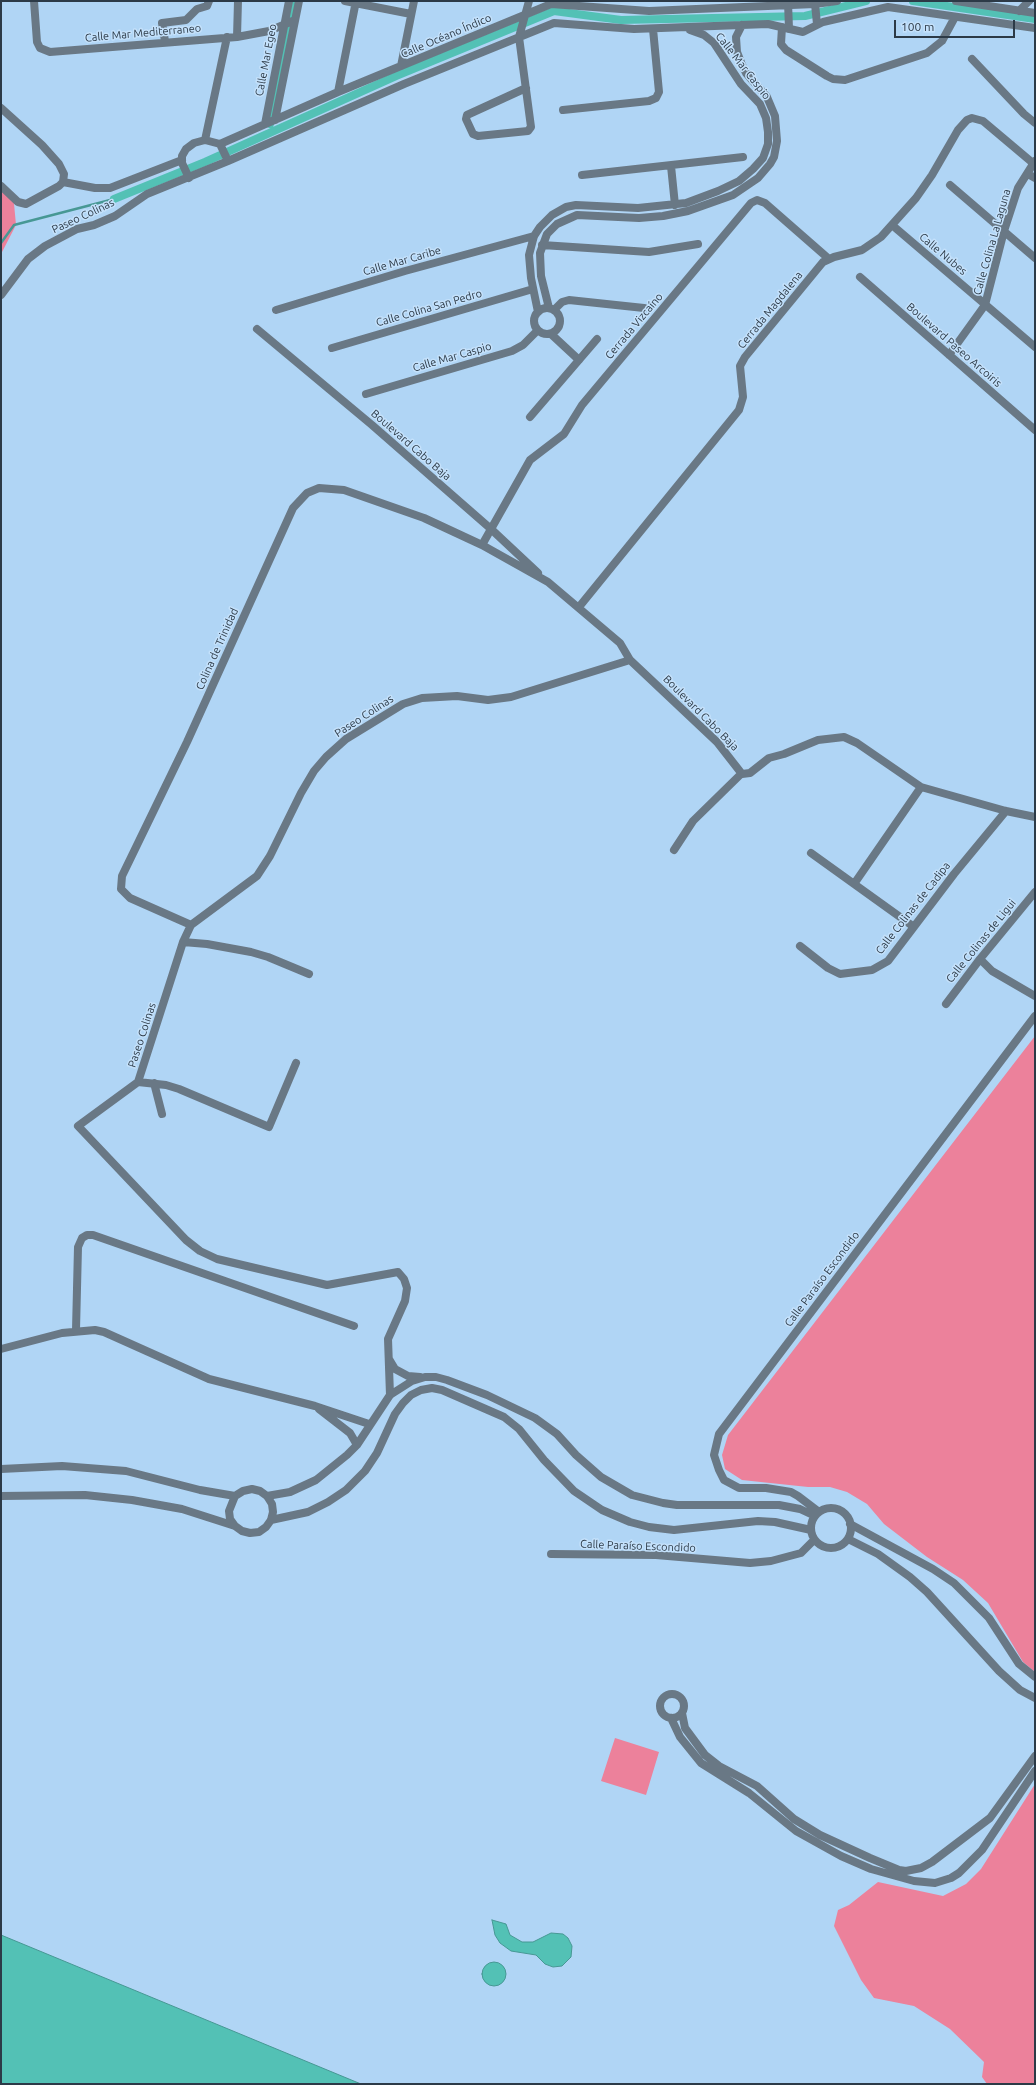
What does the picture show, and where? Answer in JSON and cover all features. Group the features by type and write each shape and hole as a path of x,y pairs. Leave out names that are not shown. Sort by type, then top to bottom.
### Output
{"street":[{"name":"Calle Mar Mediterraneo","path":"34,1 37,42 40,48 45,51 117,47 165,41 237,37 269,31 294,20"},
{"path":"165,41 162,23 186,20 197,9 206,6 209,1"},
{"path":"237,37 238,1"},
{"name":"Calle Mar Egeo","path":"265,124 289,1"},
{"name":"Calle Mar Egeo","path":"275,120 299,1"},
{"path":"344,1 356,2 411,14"},
{"path":"401,66 414,1"},
{"path":"526,88 467,115 466,119 473,134 478,136 530,129 532,124 519,36 529,1"},
{"name":"Calle Océano Índico","path":"224,153 265,124 401,66 524,18 547,5 555,4 639,12 788,16 803,32 815,11 837,1"},
{"path":"956,1 1019,11 1035,12"},
{"path":"1019,11 1029,1"},
{"path":"338,92 356,2"},
{"name":"Calle Océano Índico","path":"185,169 224,153 344,110 519,36 559,22 611,28 684,28 768,24 788,16 815,11 888,7 1035,28"},
{"path":"788,16 781,44 786,50 833,79 845,80 927,53 942,41 955,17"},
{"name":"Calle Mar Caspio","path":"551,309 540,269 542,245 547,234 552,228 564,220 577,215 639,218 676,214 722,200 750,184 770,164 774,157 777,141 775,116 767,97 746,72 737,52 736,37 742,25"},
{"name":"Calle Mar Caspio","path":"538,312 533,289 529,255 534,236 547,220 566,207 586,205 638,208 675,205 707,196 739,181 753,170 763,158 768,138 766,118 760,104 741,84 714,43 704,35 684,28"},
{"path":"563,110 649,101 656,98 659,92 652,29"},
{"path":"205,140 227,37"},
{"path":"972,59 1024,114 1035,123"},
{"path":"1,108 42,145 59,164 64,174 63,182 26,204 18,202 1,186"},
{"name":"Cerrada Magdalena","path":"579,607 739,410 743,397 743,385 740,372 742,361 823,262 870,247 892,225 924,187 958,130 967,120 976,118 983,120 1034,163"},
{"path":"205,140 224,153"},
{"path":"185,169 184,153 189,146 205,140"},
{"path":"582,175 743,157"},
{"name":"Calle Colina La Laguna","path":"949,355 985,304 1004,231 1018,188 1031,176 1034,163"},
{"path":"671,166 675,205"},
{"name":"Paseo Colinas","path":"63,182 95,188 110,188 185,169"},
{"name":"Paseo Colinas","path":"1,295 28,259 45,246 77,229 94,225 115,216 132,202 185,169"},
{"path":"950,185 1035,258"},
{"name":"Cerrada Vizcaíno","path":"482,545 530,460 564,434 582,405 751,203 757,200 765,203 829,259"},
{"path":"638,208 639,218"},
{"name":"Calle Nubes","path":"892,225 1035,347"},
{"name":"Calle Mar Caribe","path":"276,310 405,271 534,236"},
{"path":"542,245 649,252 698,244"},
{"name":"Boulevard Paseo Arcoiris","path":"860,277 1035,430"},
{"name":"Calle Colina San Pedro","path":"332,348 533,289"},
{"path":"579,360 551,334 546,334 538,330 534,321 538,312 551,309 562,302 569,300 644,308"},
{"path":"551,309 558,314 560,326 551,334"},
{"name":"Boulevard Cabo Baja","path":"257,329 304,366 491,529 548,582 620,643 630,660 717,742 741,774"},
{"name":"Calle Mar Caspio","path":"366,394 512,351 523,345 538,330"},
{"path":"530,417 597,339"},
{"name":"Colina de Trinidad","path":"191,925 135,902 121,889 123,872 187,742 293,508 307,493 319,488 330,487 382,502"},
{"name":"Boulevard Cabo Baja","path":"382,502 424,518 482,545 548,582"},
{"name":"Paseo Colinas","path":"387,1352 391,1330 406,1295 406,1283 398,1272 327,1285 217,1259 200,1251 186,1240 78,1126 138,1082 191,925 257,876 268,860 301,792 314,771 326,757 346,739 403,704 422,698 457,696 488,700 511,697 630,660"},
{"path":"674,850 693,822 741,774 746,775 769,758 784,754 818,740 844,737 857,743 921,787 1006,811 1035,817"},
{"path":"854,884 921,787"},
{"name":"Calle Colinas de Cadipa","path":"800,946 828,968 840,974 858,973 872,970 888,961 954,874 1006,811"},
{"path":"811,853 914,927"},
{"name":"Calle Colinas de Ligui","path":"946,1004 980,959 1035,892"},
{"path":"184,942 207,944 251,952 268,957 309,974"},
{"path":"980,959 992,971 1035,996"},
{"name":"Calle Paraíso Escondido","path":"817,1514 798,1496 791,1492 766,1488 739,1488 724,1480 718,1470 714,1455 719,1434 1035,1016"},
{"path":"138,1082 154,1083 186,1092 269,1127 296,1063"},
{"path":"154,1083 162,1114"},
{"path":"76,1330 78,1247 82,1238 87,1235 93,1235 354,1326"},
{"path":"1,1349 76,1330 94,1330 104,1332 209,1379 316,1406 369,1424"},
{"path":"387,1352 395,1369 408,1376 447,1380 461,1384 535,1418 557,1434 576,1455 601,1476 632,1494 663,1503 677,1505 779,1504 817,1514 832,1508 844,1513 850,1524 933,1569 954,1584 989,1618 1019,1664 1035,1678"},
{"path":"387,1352 390,1395"},
{"path":"267,1496 290,1492 316,1480 357,1445 369,1424 390,1395 412,1381 425,1377"},
{"path":"271,1520 308,1512 328,1502 346,1490 365,1471 377,1453 395,1414 403,1403 412,1395 421,1390 432,1388 442,1390 504,1418 519,1429 544,1460 574,1491 602,1510 630,1522 649,1527 674,1530 758,1521 775,1522 810,1530"},
{"path":"316,1406 350,1433 357,1445"},
{"path":"1,1469 62,1466 126,1470 200,1490 235,1496"},
{"path":"1,1496 85,1495 132,1500 182,1509 235,1526 242,1531 250,1533 259,1532 266,1527 271,1520 272,1508 267,1496 260,1491 252,1489 243,1491 235,1496 229,1510 230,1519 235,1526"},
{"path":"817,1514 810,1530 814,1540 819,1544 831,1548 843,1544 848,1539 850,1524"},
{"path":"848,1539 878,1554 910,1577 927,1592 999,1671 1020,1690 1035,1698"},
{"name":"Calle Paraíso Escondido","path":"551,1554 656,1555 750,1563 771,1561 801,1553 814,1540"},
{"path":"1035,1756 990,1818 932,1862 921,1868 906,1871 899,1870 863,1855 794,1820 757,1786 719,1766 705,1755 685,1728 682,1713 684,1706 682,1699 676,1694 668,1694 662,1698 659,1705 664,1715 671,1718 680,1737 701,1763 749,1793 796,1831 813,1842 859,1864 881,1873 914,1881 935,1883 951,1878 959,1872 982,1850 1035,1771"},
{"path":"671,1718 682,1713"}],"shaded area":[{"path":"1,182 13,193 16,225 1,254"},
{"path":"1035,1036 1035,1672 1023,1662 988,1603 963,1580 927,1557 884,1524 867,1504 847,1492 830,1487 808,1487 742,1480 725,1469 722,1455 728,1435"},
{"path":"615,1738 659,1752 646,1795 601,1781"},
{"path":"1035,1784 1035,2084 987,2084 982,2077 984,2062 950,2029 914,2006 874,1998 861,1980 834,1926 838,1910 849,1905 878,1882 943,1896 966,1884 981,1869"},
{"path":"492,1920 506,1924 510,1935 522,1942 533,1942 551,1933 563,1934 568,1938 572,1946 571,1957 562,1966 553,1967 545,1964 536,1955 511,1951 500,1943 495,1935"},
{"path":"1,1935 361,2084 1,2084"},
{"path":"494,1962 503,1965 506,1974 503,1983 494,1986 485,1983 482,1974 485,1965"}],"waterway":[{"path":"270,124 293,1"},
{"path":"114,199 205,162 396,76 554,11 621,20 805,16 866,1"},
{"path":"913,1 1035,19"},
{"path":"1,243 14,225 114,199"}]}
